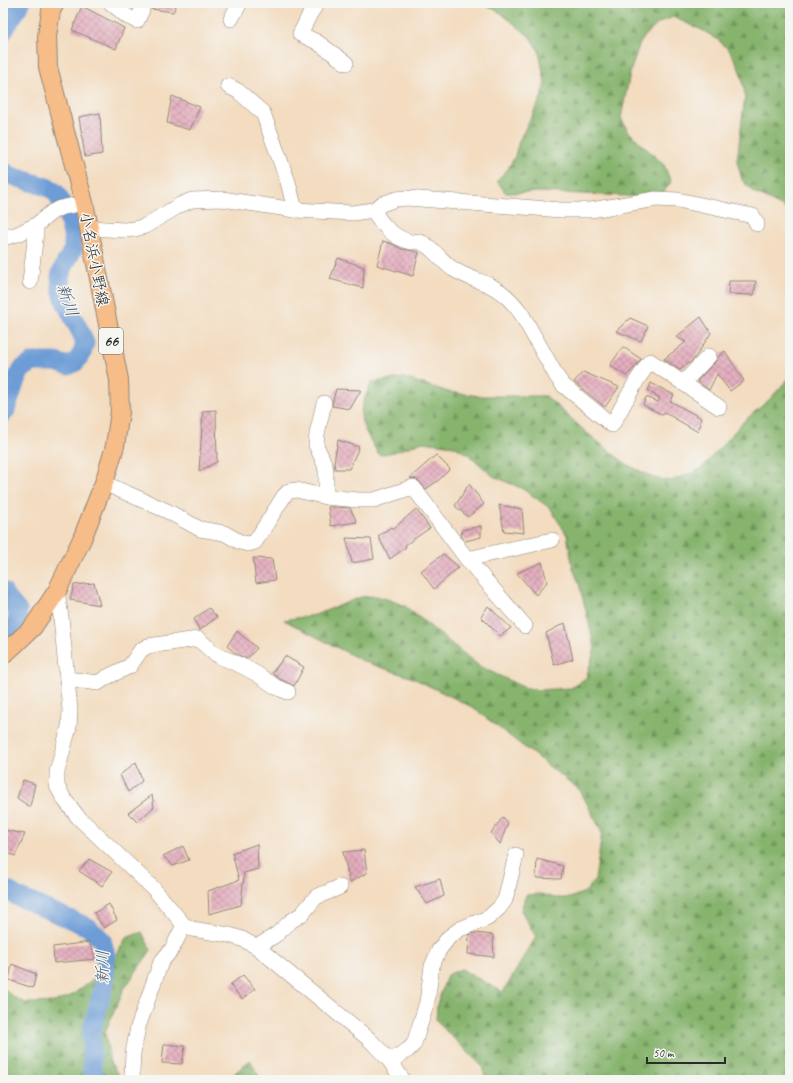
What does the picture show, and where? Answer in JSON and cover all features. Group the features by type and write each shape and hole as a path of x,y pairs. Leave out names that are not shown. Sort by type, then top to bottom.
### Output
{"main road":[{"name":"小名浜小野線","path":"3,655 33,627 57,591 82,539 104,483 115,446 120,412 118,380 89,228 80,204 48,67 47,36 51,11 54,3"}],"street":[{"path":"111,3 128,17 138,21 142,10"},
{"path":"231,19 240,3"},
{"path":"317,3 300,34 317,42 346,63"},
{"path":"228,86 238,91 263,113 288,182 295,210"},
{"path":"89,228 124,230 134,229 145,226 180,205 192,200 222,199 295,210 353,214 373,210 382,204 396,199 407,198 561,210 591,210 656,199 678,200 753,216 757,224"},
{"path":"3,238 18,234 36,225 52,212 60,208 80,204"},
{"path":"373,210 380,222 389,231 400,238 412,242 420,242 427,246 452,268 500,291 521,313 563,385 612,425 637,380 650,361 719,407"},
{"path":"30,282 36,225"},
{"path":"683,383 709,356"},
{"path":"324,403 316,445 326,472 326,497"},
{"path":"104,483 167,511 200,529 224,533 240,542 248,544 255,542 284,496 289,491 297,490 326,497 374,500 413,487 467,559 525,626"},
{"path":"467,559 552,540"},
{"path":"57,591 70,710 69,727 57,772 57,786 64,799 78,817 154,890 184,925 192,929 229,935 242,939 257,947 369,1039 390,1061 403,1080"},
{"path":"67,679 98,683 130,666 141,650 148,646 198,639 214,653 258,674 276,687 288,692"},
{"path":"390,1061 408,1050 414,1044 427,1002 432,966 440,950 449,937 460,929 488,918 499,908 505,900 516,855"},
{"path":"257,947 277,934 291,921 302,914 316,897 340,887"},
{"path":"133,1080 133,1053 138,1027 161,962 172,949 184,925"}],"green space":[{"path":"482,3 790,3 790,212 753,192 742,180 737,161 745,95 742,78 737,63 729,50 717,39 704,31 673,17 659,23 647,33 639,45 630,73 621,118 628,131 664,165 671,182 663,193 648,197 538,192 506,193 497,181 508,169 515,156 519,141 541,98 545,83 539,51 529,36 501,13"},
{"path":"790,377 790,1080 486,1080 482,1066 436,1021 437,1005 447,975 461,969 503,992 536,937 521,910 526,895 541,894 555,898 570,898 585,892 595,880 602,833 580,790 472,707 413,678 365,662 284,620 315,615 361,597 376,596 405,606 479,666 523,687 538,690 571,688 586,678 595,648 579,583 573,568 567,535 550,508 523,489 493,476 468,454 454,446 423,442 394,452 379,455 362,423 361,412 365,397 372,382 404,378 449,392 480,396 546,396 587,433 626,464 654,478 671,481 701,469 744,421 769,400"},
{"path":"142,932 151,950 124,989 105,1032 110,1062 118,1074 119,1080 3,1080 3,987 12,996 25,1003 55,1002 71,996 111,965 126,938"},
{"path":"250,1060 261,1080 227,1080"}],"building":[{"path":"147,3 177,3 173,12 151,9 150,5"},
{"path":"82,6 124,28 116,49 72,30"},
{"path":"172,96 200,107 190,130 167,123"},
{"path":"100,113 102,154 85,157 79,117"},
{"path":"383,241 402,249 419,252 413,276 377,265"},
{"path":"338,258 364,267 363,288 330,279"},
{"path":"729,281 756,281 754,295 728,294"},
{"path":"701,317 711,333 692,361 680,370 664,359 686,342 676,337"},
{"path":"630,318 648,326 641,341 616,331"},
{"path":"623,347 641,359 626,376 610,365"},
{"path":"725,351 744,381 730,391 717,374 709,390 697,381"},
{"path":"583,372 619,387 605,407 574,382"},
{"path":"651,383 674,395 670,401 701,418 698,432 664,412 663,415 643,405 646,397 658,402 660,398 648,391"},
{"path":"336,389 361,390 350,409 332,406"},
{"path":"216,410 217,462 199,471 203,411"},
{"path":"338,440 359,447 349,469 335,469 334,462"},
{"path":"436,455 450,469 439,480 426,489 416,479 410,478"},
{"path":"469,484 484,504 468,517 455,506"},
{"path":"499,505 522,509 524,533 504,531"},
{"path":"328,507 350,508 357,522 331,526"},
{"path":"416,509 430,528 405,545 406,547 390,559 378,536 391,527 393,529"},
{"path":"481,526 481,537 465,541 461,536 462,530"},
{"path":"346,538 371,539 374,559 352,563"},
{"path":"443,554 459,567 434,589 421,571"},
{"path":"253,558 272,559 275,580 256,583"},
{"path":"542,562 547,582 536,595 517,573"},
{"path":"94,583 100,605 70,600 74,585"},
{"path":"488,606 511,628 500,636 481,617"},
{"path":"209,608 217,617 199,630 194,619"},
{"path":"565,623 573,659 554,665 546,633"},
{"path":"237,631 257,648 247,659 236,654 227,646"},
{"path":"285,656 304,667 294,686 272,673"},
{"path":"136,762 142,781 128,792 120,775"},
{"path":"23,780 35,784 30,807 17,798"},
{"path":"152,795 154,807 137,822 128,813"},
{"path":"503,817 508,823 500,844 491,833"},
{"path":"3,830 25,834 15,856 3,851"},
{"path":"257,844 258,869 244,873 241,905 209,914 208,891 239,880 232,853"},
{"path":"183,846 189,860 173,866 163,856"},
{"path":"364,850 367,873 350,882 343,852"},
{"path":"89,859 112,872 102,886 79,871"},
{"path":"537,859 563,866 561,879 536,878"},
{"path":"440,879 444,896 427,904 415,887"},
{"path":"109,904 117,920 104,928 94,913"},
{"path":"475,933 493,935 494,957 468,954 469,935"},
{"path":"89,942 96,959 54,963 53,947"},
{"path":"12,964 36,974 33,988 9,980"},
{"path":"243,975 255,989 242,999 230,985"},
{"path":"164,1044 185,1046 182,1064 162,1063"}],"waterway":[{"name":"新川","path":"3,32 21,3"},
{"name":"新川","path":"3,171 9,175 50,188 57,194 67,214 73,238 73,249 60,276 61,289 66,304 85,343 82,353 76,362 68,366 56,362 33,362 22,369 16,380 6,410 3,414"},
{"name":"新川","path":"3,591 18,611 17,622 3,636"},
{"name":"新川","path":"3,888 18,897 88,927 102,940 106,955 105,982 91,1033 92,1069 95,1080"}]}
